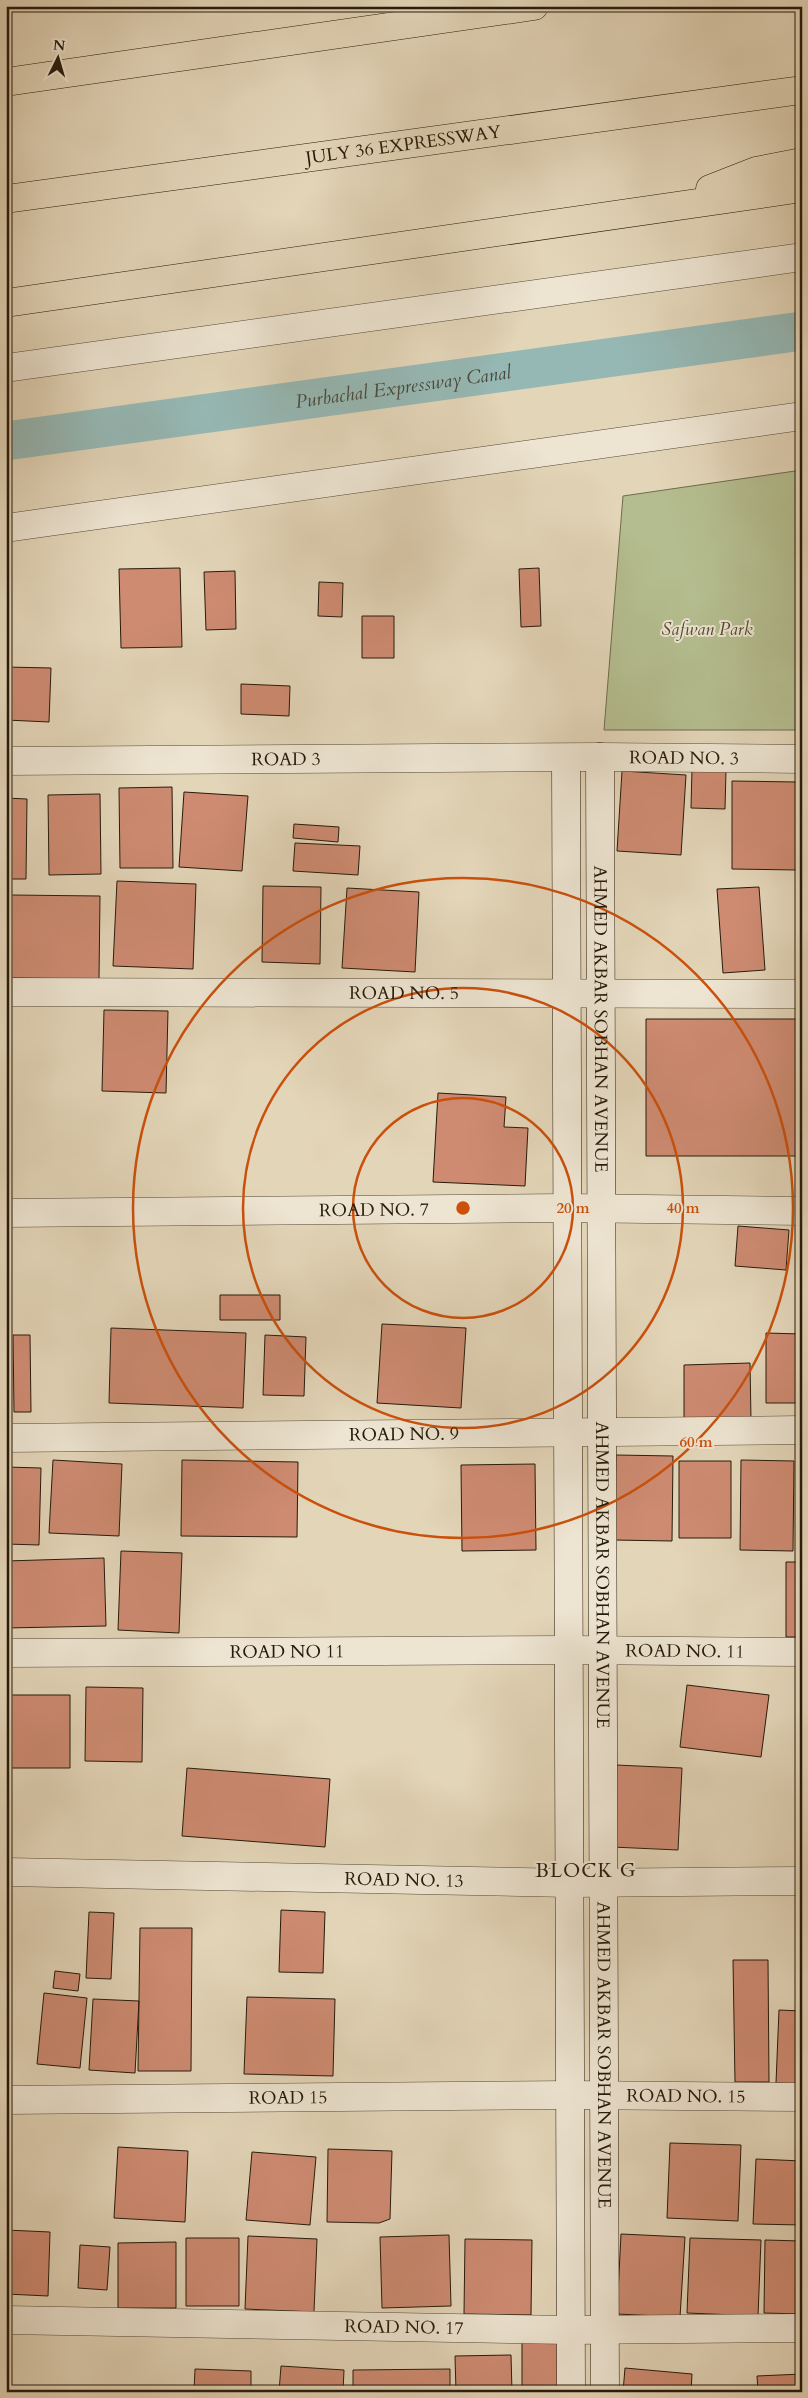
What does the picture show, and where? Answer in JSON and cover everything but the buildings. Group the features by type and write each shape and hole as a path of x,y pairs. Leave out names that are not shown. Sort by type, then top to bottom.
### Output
{"main road":[{"path":"6,82 534,6"},
{"name":"JULY 36 EXPRESSWAY","path":"6,199 802,90"},
{"path":"670,205 756,171 802,162"},
{"path":"6,303 670,205 802,188"}],"street":[{"path":"6,368 802,257"},
{"path":"6,528 802,416"},
{"name":"AHMED AKBAR SOBHAN AVENUE","path":"600,757 605,2392"},
{"name":"ROAD NO. 3","path":"566,758 802,759"},
{"name":"ROAD 3","path":"6,761 566,758"},
{"name":"AHMED AKBAR SOBHAN AVENUE","path":"566,758 571,2392"},
{"name":"ROAD NO. 5","path":"6,992 802,994"},
{"name":"ROAD NO. 7","path":"6,1213 567,1208 802,1210"},
{"name":"ROAD NO. 9","path":"6,1438 802,1430"},
{"name":"ROAD NO. 11","path":"569,1650 802,1652"},
{"name":"ROAD NO 11","path":"6,1653 569,1650"},
{"name":"ROAD NO. 13","path":"6,1872 570,1883 802,1880"},
{"name":"ROAD NO. 15","path":"570,2095 802,2097"},
{"name":"ROAD 15","path":"6,2100 570,2095"},
{"name":"ROAD NO. 17","path":"6,2320 571,2330 802,2328"}],"green space":[{"name":"Safwan Park","path":"802,470 802,730 604,730 623,496"}],"waterway":[{"name":"Purbachal Expressway Canal","path":"6,441 802,331"}],"district":[{"name":"BLOCK G","path":"586,1870"}]}
